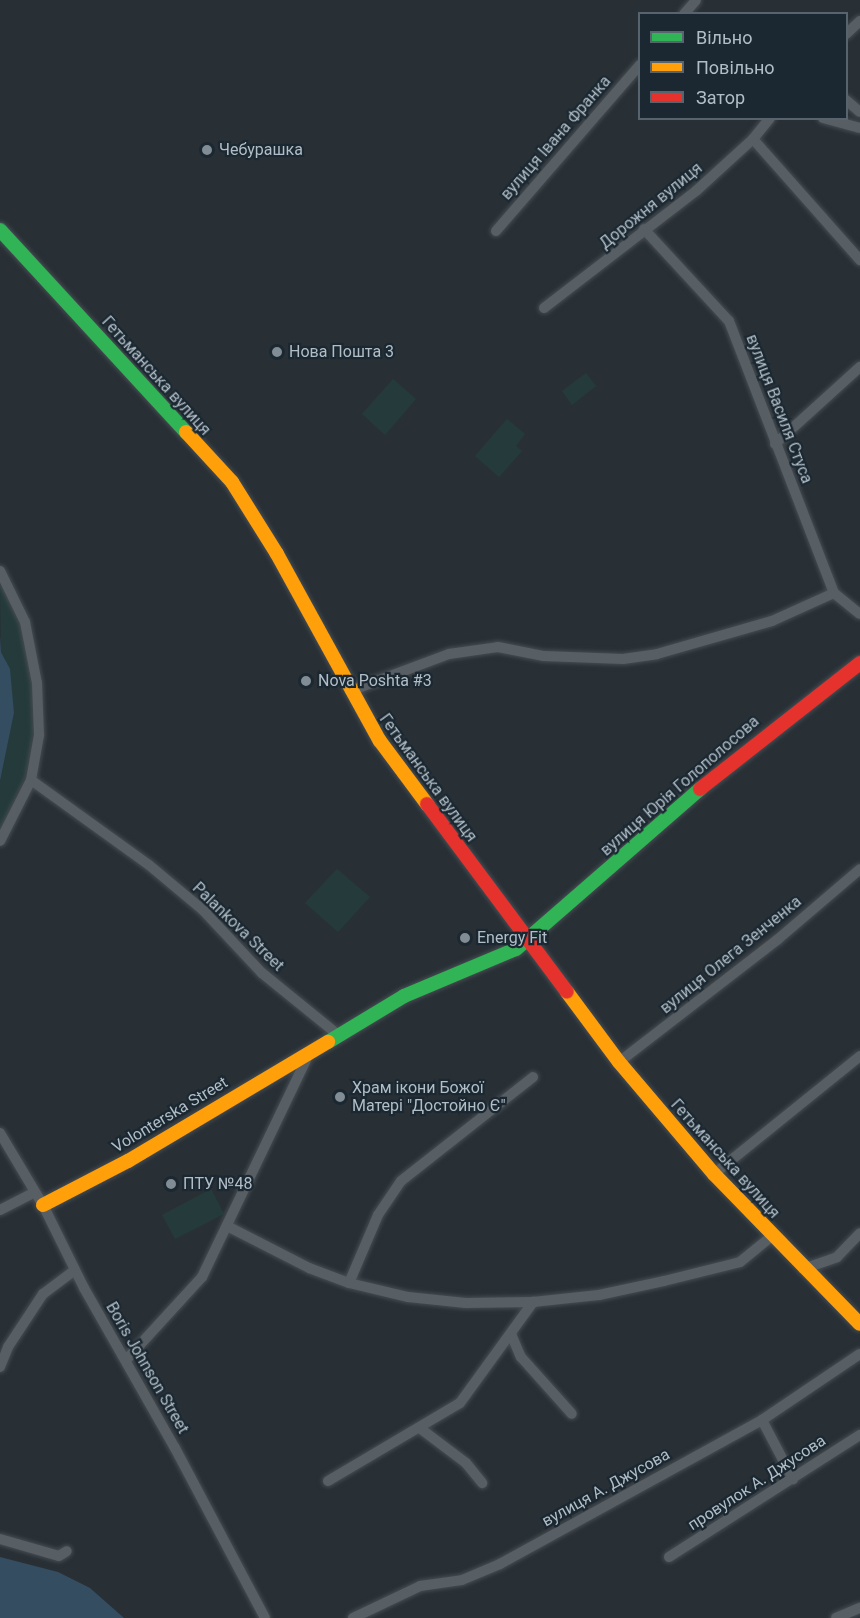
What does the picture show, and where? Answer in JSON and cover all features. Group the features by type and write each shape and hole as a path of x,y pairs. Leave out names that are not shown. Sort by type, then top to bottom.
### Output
{"main road":[{"name":"Гетьманська вулиця","path":"0,230 232,482 277,554 350,691 380,741 619,1062 714,1174 803,1269 860,1324"},
{"name":"вулиця Юрія Голополосова","path":"526,940 726,765 860,663"},
{"name":"Volonterska Street","path":"43,1205 137,1155 312,1048 404,996 495,961 526,940"}],"street":[{"path":"686,12 696,0"},
{"path":"848,32 860,21"},
{"name":"вулиця Івана Франка","path":"496,231 638,66"},
{"path":"848,102 860,112"},
{"name":"Дорожня вулиця","path":"544,308 644,228 696,191 753,139 768,120"},
{"path":"830,120 860,128"},
{"path":"753,139 788,174 860,260"},
{"name":"вулиця Василя Стуса","path":"644,228 729,321 834,593 860,614"},
{"path":"775,444 860,367"},
{"path":"0,572 25,622 37,683 39,735 31,780 0,841"},
{"path":"350,691 449,654 498,647 544,656 601,658 657,654 772,621 834,593"},
{"name":"Palankova Street","path":"31,780 149,865 203,910 262,973 336,1034"},
{"name":"вулиця Олега Зенченка","path":"619,1062 777,940 860,869"},
{"path":"126,1360 202,1277 312,1048"},
{"path":"714,1174 860,1056"},
{"path":"349,1283 378,1215 401,1181 533,1077"},
{"name":"Boris Johnson Street","path":"0,1134 43,1205 75,1270 264,1617"},
{"path":"0,1210 35,1192"},
{"path":"227,1226 309,1268 349,1283 455,1302 533,1302 599,1295 721,1269 740,1262 772,1236"},
{"path":"803,1269 837,1257 858,1239"},
{"path":"0,1366 8,1347 43,1294 75,1270"},
{"path":"328,1481 389,1443 421,1429 460,1403 533,1302"},
{"path":"511,1334 521,1357 572,1414"},
{"name":"вулиця А. Джусова","path":"353,1618 420,1586 478,1576 762,1420 860,1354"},
{"path":"762,1420 793,1479"},
{"path":"421,1429 466,1463 482,1483"},
{"name":"провулок А. Джусова","path":"669,1557 860,1435"},
{"path":"0,1539 59,1556 67,1551"},
{"path":"836,1618 860,1608"}],"green space":[{"path":"586,373 596,386 572,405 562,391"},
{"path":"393,379 416,399 385,435 362,414"},
{"path":"507,419 525,434 516,446 522,451 499,477 475,456"},
{"path":"0,581 21,623 32,683 33,734 25,778 0,829 0,781 14,713 5,659 1,652"},
{"path":"337,869 370,897 338,932 305,903"},
{"path":"211,1189 224,1214 175,1239 162,1215"}],"water":[{"path":"0,635 1,652 10,669 14,713 0,781"},
{"path":"0,1557 58,1572 90,1588 124,1618 0,1618"}],"traffic: fast":[{"path":"0,230 186,432"},
{"path":"328,1042 404,996 516,949 700,789"}],"traffic: slow":[{"path":"186,432 232,482 277,554 380,741 427,804"},
{"path":"567,992 619,1062 714,1174 860,1324"},
{"path":"43,1205 128,1161 328,1042"}],"traffic: jam":[{"path":"700,789 860,663"},
{"path":"427,804 567,992"}],"place":[{"name":"Чебурашка","path":"207,150"},
{"name":"Нова Пошта 3","path":"277,352"},
{"name":"Nova Poshta #3","path":"306,681"},
{"name":"Energy Fit","path":"465,938"},
{"name":"Храм ікони Божої Матері \"Достойно Є\"","path":"340,1097"},
{"name":"ПТУ №48","path":"171,1184"}]}
